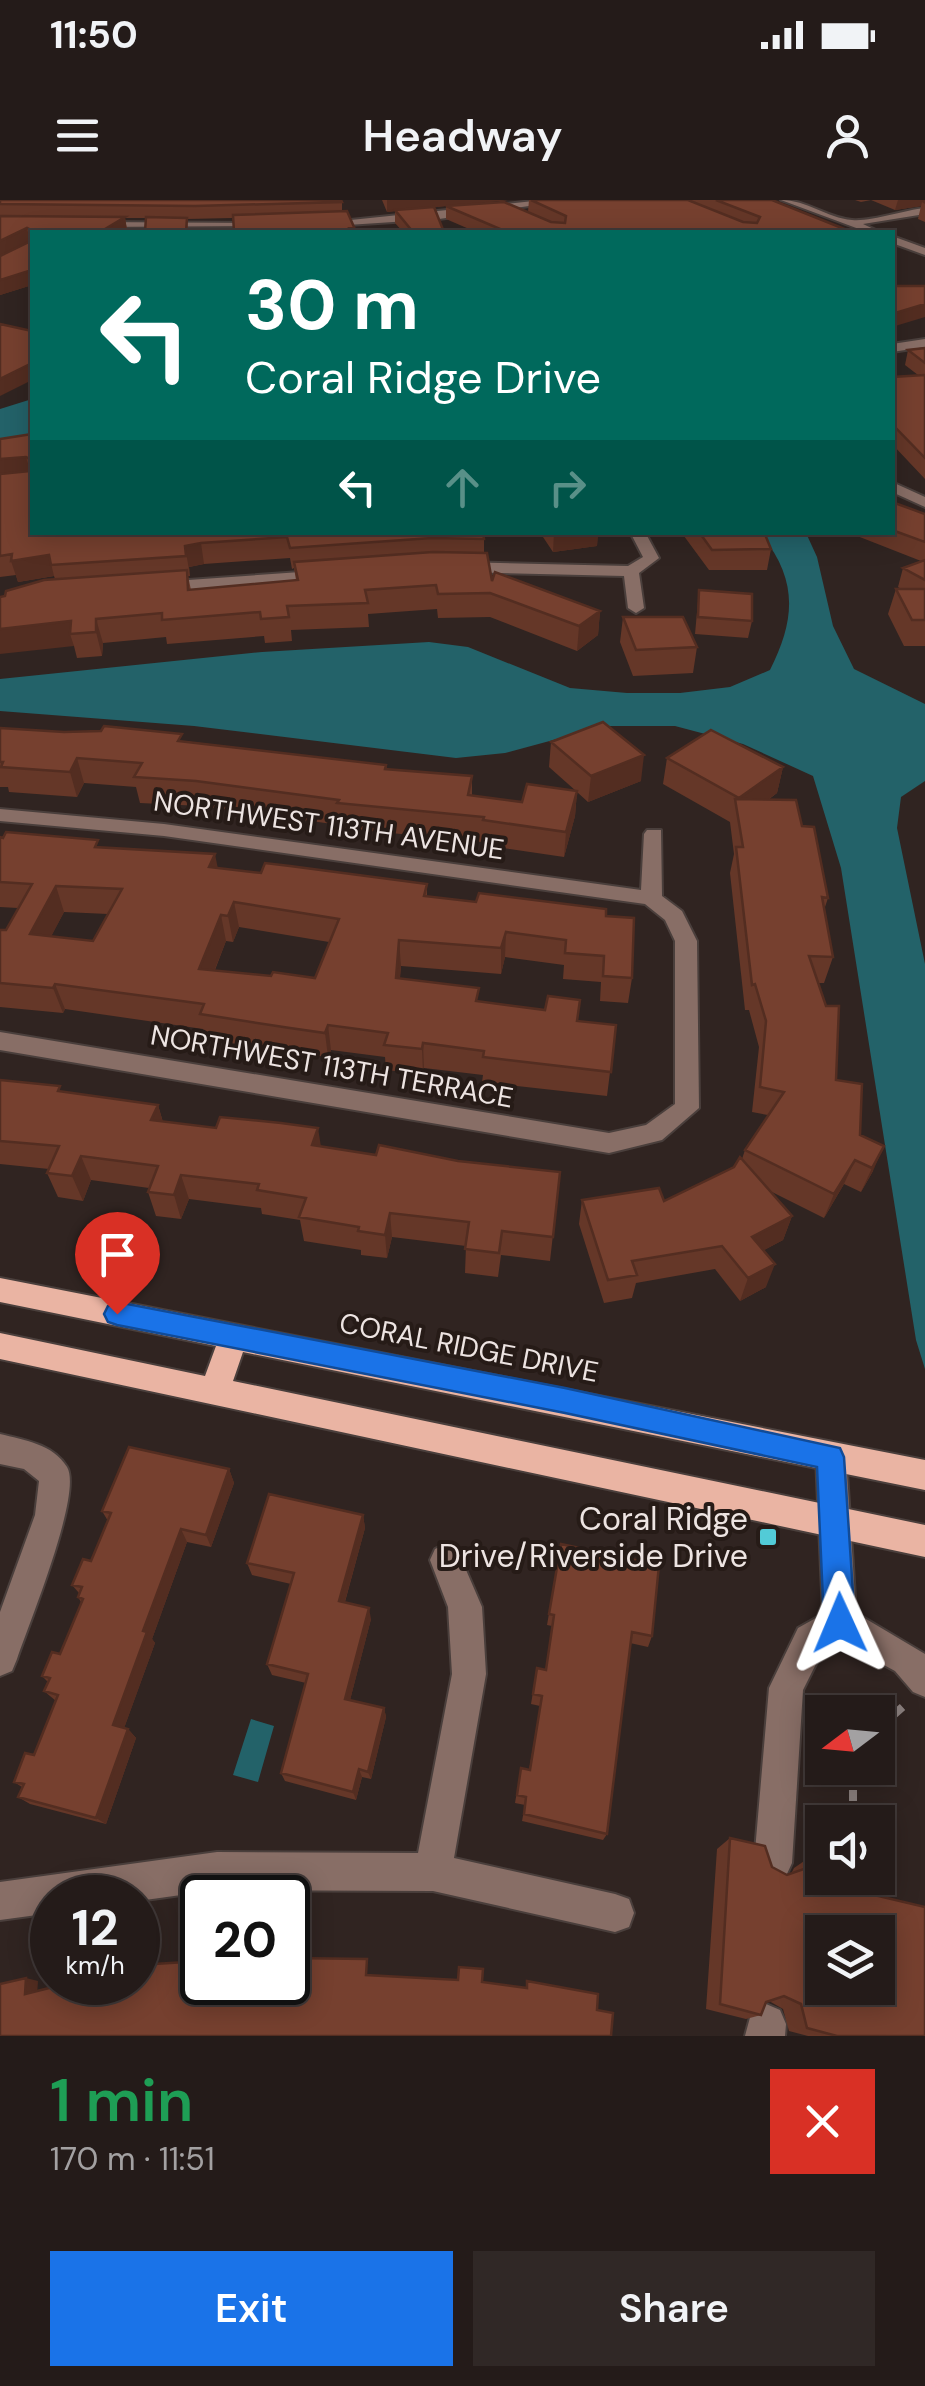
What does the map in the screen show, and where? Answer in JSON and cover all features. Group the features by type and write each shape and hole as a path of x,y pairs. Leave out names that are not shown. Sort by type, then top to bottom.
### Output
{"main road":[{"name":"CORAL RIDGE DRIVE","path":"0,1290 925,1475"},
{"path":"214,1390 234,1337"},
{"path":"0,1346 925,1541"}],"street":[{"path":"308,224 374,222 566,200"},
{"path":"786,200 869,230"},
{"path":"507,209 524,217"},
{"path":"857,226 920,212"},
{"path":"78,225 219,230 274,226"},
{"path":"895,240 925,252"},
{"path":"895,348 925,343"},
{"path":"895,488 925,503"},
{"path":"448,567 631,571 651,558 640,535"},
{"path":"631,571 636,608"},
{"path":"137,588 341,574"},
{"name":"NORTHWEST 113TH AVENUE","path":"0,814 164,830 650,898"},
{"path":"650,898 654,834"},
{"name":"NORTHWEST 113TH TERRACE","path":"0,1041 610,1143 653,1133 687,1108 686,941 674,916 650,898"},
{"path":"0,1449 32,1456 54,1475 51,1515 0,1659"},
{"path":"830,1457 840,1623"},
{"path":"433,1872 469,1674 465,1607 446,1560"},
{"path":"840,1623 907,1660 919,1689"},
{"path":"773,1863 786,1688 810,1640 840,1623"},
{"path":"0,1900 217,1871 433,1872 615,1913"}],"path":[{"path":"895,1712 919,1689"},
{"path":"853,1895 853,1904"}],"water":[{"path":"30,400 30,437 0,439 0,409"},
{"path":"761,535 807,535 817,557 833,626 854,669 925,704 925,781 901,797 897,828 925,964 925,1369 916,1340 841,868 813,776 743,744 675,726 605,726 505,753 456,758 194,726 0,711 0,679 262,652 429,642 468,647 570,688 680,693 730,687 770,670 785,633 787,583"},
{"path":"251,1719 274,1726 258,1782 233,1775"}],"building":[{"path":"0,200 342,202 195,206 0,204"},
{"path":"531,200 688,200 743,222 757,223 760,217 716,200 772,200 847,230 502,230 446,206 504,202 551,222 565,223 566,216"},
{"path":"434,207 443,230 411,230 395,210"},
{"path":"347,211 354,227 234,230 233,215"},
{"path":"0,216 125,217 103,230 27,228 0,241"},
{"path":"146,217 187,218 186,230 145,230"},
{"path":"30,241 30,271 0,280 0,256"},
{"path":"895,286 925,286 925,304 895,313"},
{"path":"0,324 30,331 30,364 0,379"},
{"path":"925,348 925,363 908,350"},
{"path":"925,375 925,458 895,427 895,377"},
{"path":"30,434 30,459 0,459 0,439"},
{"path":"30,466 30,535 483,535 484,539 432,538 290,548 287,537 185,546 186,556 51,565 49,555 11,561 12,554 0,556 0,474 29,471"},
{"path":"895,503 925,514 925,542 895,531"},
{"path":"701,535 765,535 771,549 712,550"},
{"path":"433,552 487,553 492,581 495,572 600,611 579,626 490,593 438,594 436,585 365,590 368,603 287,606 289,617 261,619 260,612 162,620 162,613 96,619 96,632 70,634 71,621 0,629 0,597 6,591 44,580 187,570 188,590 298,580 294,562"},
{"path":"925,560 925,580 903,568"},
{"path":"896,589 925,589 925,620 912,620"},
{"path":"699,590 752,594 752,621 698,617"},
{"path":"623,617 683,617 697,647 636,650"},
{"path":"603,722 644,755 591,776 551,742"},
{"path":"104,726 182,734 178,741 386,765 385,769 472,776 468,795 522,802 527,784 577,791 566,832 483,820 484,817 337,803 339,800 196,781 134,777 142,763 77,758 70,772 1,767 0,728 64,732 101,731"},
{"path":"711,730 783,767 739,798 667,758"},
{"path":"735,799 796,800 802,826 814,827 828,898 822,897 833,957 809,956 826,1006 839,1006 836,1080 862,1084 860,1135 884,1146 872,1168 855,1160 834,1194 745,1150 784,1092 760,1087 766,1021 755,984 752,985 736,847 743,847"},
{"path":"6,832 98,840 95,847 215,854 209,867 261,873 265,863 290,866 427,884 424,896 476,902 479,893 606,909 606,916 634,918 632,978 603,976 604,956 565,953 566,940 506,932 501,948 399,940 396,978 479,988 476,1001 545,1010 548,996 580,1000 577,1021 616,1025 611,1072 483,1057 484,1051 423,1043 422,1049 384,1045 388,1033 328,1025 325,1033 200,1014 204,1004 55,984 53,988 0,983 0,930 6,930 32,884 0,882 0,837","holes":["56,886 122,889 93,941 30,934","234,902 339,919 315,978 199,969 221,915 228,916"]},
{"path":"0,1080 60,1086 58,1091 158,1105 151,1120 216,1128 220,1117 281,1123 318,1128 312,1145 376,1155 379,1145 458,1161 560,1172 553,1237 502,1231 499,1253 465,1249 469,1222 390,1213 385,1235 299,1217 306,1198 257,1190 259,1184 181,1175 174,1195 148,1192 158,1166 81,1156 72,1176 47,1173 59,1146 0,1141"},
{"path":"740,1157 792,1216 752,1237 775,1264 748,1278 722,1246 632,1261 637,1275 608,1280 582,1200 659,1188 664,1201 734,1167"},
{"path":"129,1447 229,1469 206,1535 181,1529 113,1725 128,1729 96,1818 18,1797 24,1784 14,1782 25,1753 34,1755 58,1695 44,1691 50,1678 42,1676 52,1652 60,1654 83,1599 78,1597 82,1587 72,1585 83,1559 91,1561 111,1513 102,1511"},
{"path":"269,1494 363,1515 339,1601 369,1608 345,1699 384,1708 368,1772 359,1769 353,1792 281,1773 308,1674 267,1664 294,1573 247,1563"},
{"path":"561,1544 659,1565 652,1636 632,1632 607,1834 524,1814 526,1797 517,1795 521,1768 530,1770 542,1696 533,1694 537,1668 546,1670 554,1615 549,1614"},
{"path":"730,1838 765,1846 772,1867 787,1875 805,1867 805,1895 874,1895 925,1907 925,2036 837,2036 807,2028 801,2004 784,1996 766,2002 761,2015 720,2004"},
{"path":"310,1958 367,1959 366,1975 458,1980 459,1967 483,1969 482,1982 527,1988 527,1981 598,1994 597,2010 613,2013 611,2036 0,2036 0,1984 26,1978 25,1994 30,1993 30,2005 160,2005 160,1964 180,1962 180,2005 310,2005"}],"place":[{"name":"Coral Ridge Drive/Riverside Drive","path":"768,1537"}],"route":[{"path":"117,1314 565,1400 830,1457 840,1623"}]}
